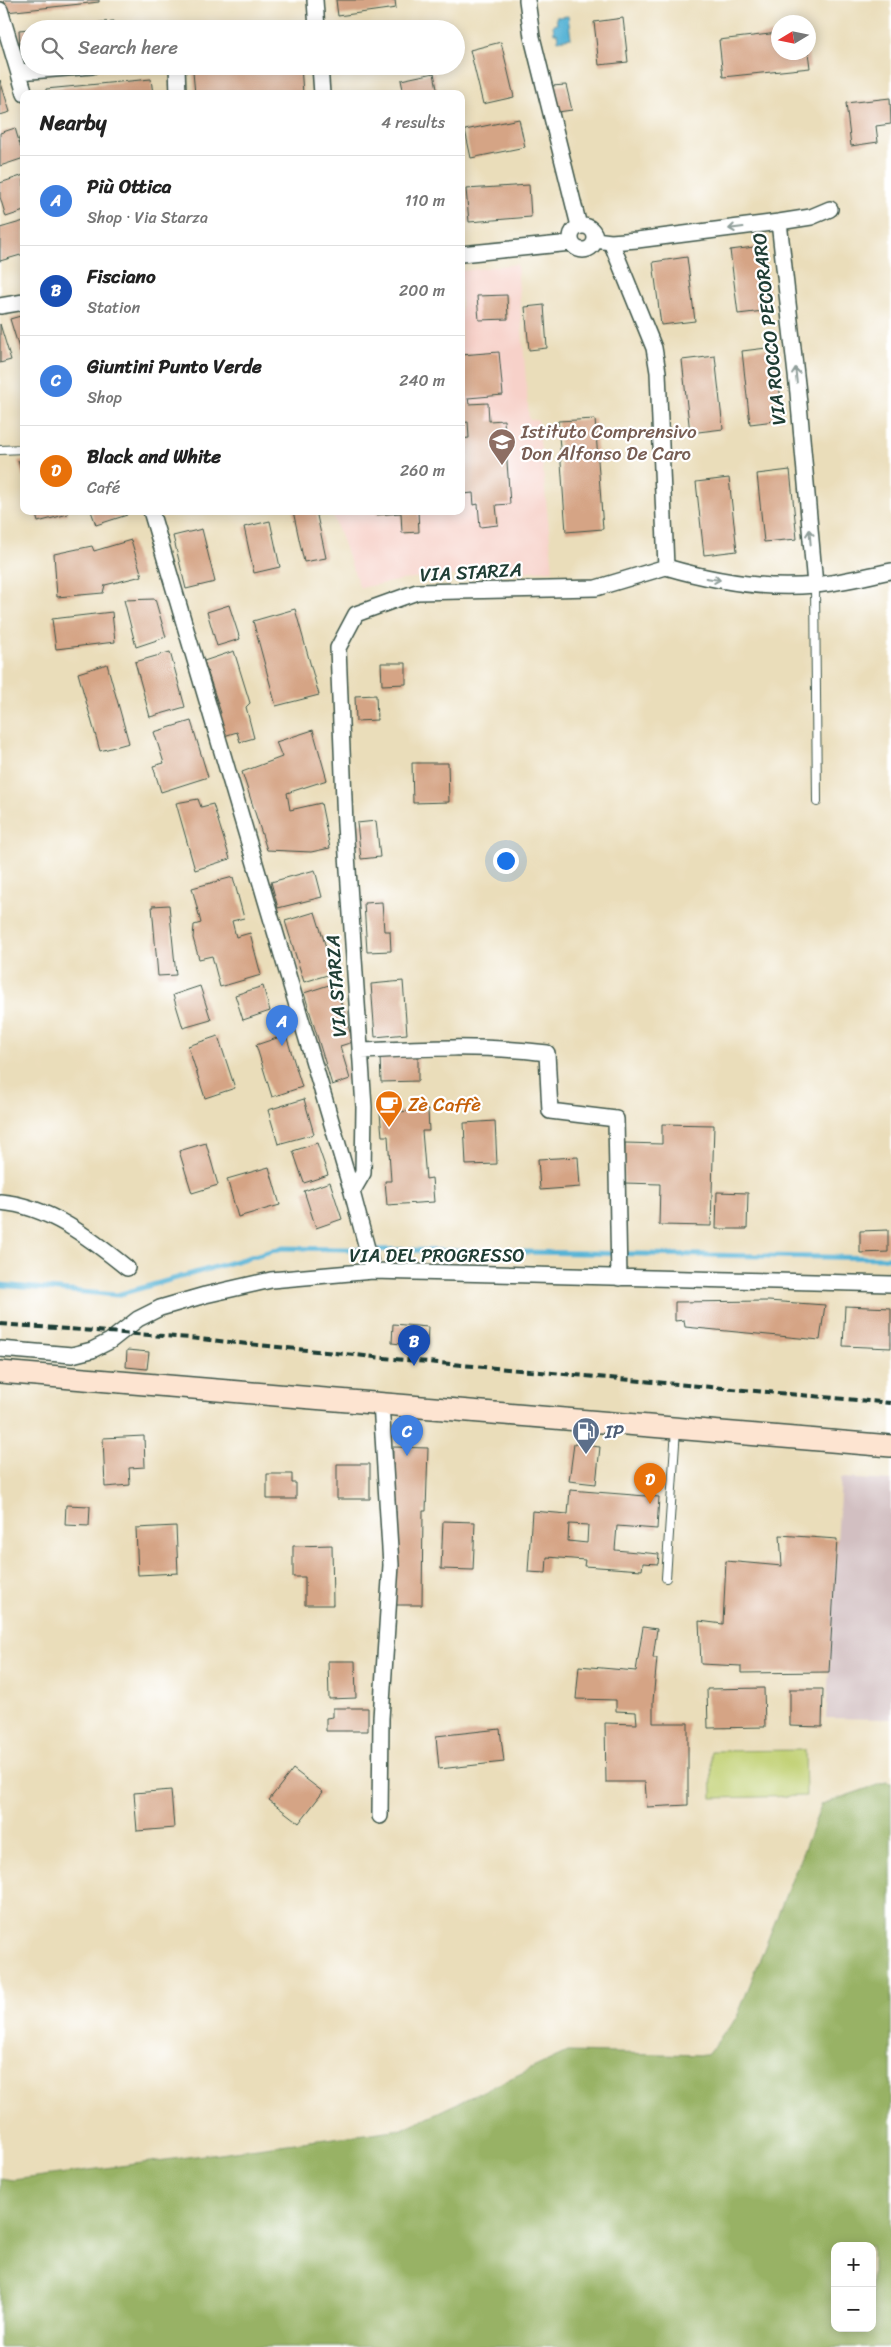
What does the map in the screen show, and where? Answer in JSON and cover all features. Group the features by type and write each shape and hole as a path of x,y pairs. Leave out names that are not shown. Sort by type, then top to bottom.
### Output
{"main road":[{"path":"0,1372 381,1402 891,1446"}],"street":[{"path":"314,0 316,20"},
{"path":"527,0 532,37 579,226"},
{"path":"0,10 24,90"},
{"path":"177,75 178,90"},
{"path":"321,75 322,90"},
{"path":"779,222 811,217 830,209"},
{"name":"VIA ROCCO PECORARO","path":"595,240 611,242 779,222 798,393 814,585"},
{"path":"579,226 589,227 593,231 595,240 590,248 586,250 578,250 571,243 570,235 579,226"},
{"path":"611,242 656,356 666,567 701,577 765,586 814,585 891,571"},
{"path":"465,254 571,243"},
{"path":"0,306 20,303"},
{"path":"152,515 352,1192 372,1266"},
{"name":"VIA STARZA","path":"352,1192 363,1173 364,1107 345,824 338,648 356,614 417,592 596,588 666,567"},
{"name":"VIA STARZA","path":"361,1051 424,1048 517,1049 547,1053 550,1111 616,1119 619,1271"},
{"path":"0,1202 40,1211 87,1236 127,1268"},
{"name":"VIA DEL PROGRESSO","path":"0,1350 72,1355 92,1350 104,1344 138,1319 160,1308 205,1294 271,1280 372,1266 619,1271 891,1284"},
{"path":"380,1816 381,1718 391,1565 381,1402"}],"lane":[{"path":"0,450 20,449"},
{"path":"814,585 817,802"},
{"path":"666,1578 676,1427"}],"shaded area":[{"name":"Istituto Comprensivo Don Alfonso De Caro","path":"517,264 529,420 538,420 553,570 413,578 360,588 333,515 465,515 465,270"},
{"path":"841,1478 891,1481 891,1719 826,1718"}],"green space":[{"path":"805,1750 806,1796 712,1798 711,1751"},
{"path":"886,1782 891,1783 891,2347 0,2347 0,2178 13,2180 402,2129 567,2052 707,2055 737,2017 822,1804"}],"water":[{"path":"568,16 571,38 558,40 557,33 554,33 553,25 557,24 556,17"}],"building":[{"path":"4,0 99,0 99,2 6,12"},
{"path":"336,0 395,0 396,8 338,16"},
{"path":"623,18 628,62 599,65 594,22"},
{"path":"771,34 771,60 809,60 810,68 723,77 719,40"},
{"path":"501,42 514,97 483,104 470,50"},
{"path":"193,75 302,75 303,90 195,90"},
{"path":"434,75 437,90 403,90 401,80"},
{"path":"151,79 152,90 46,90"},
{"path":"0,80 10,112 0,115"},
{"path":"566,85 572,110 558,112 551,86"},
{"path":"890,98 891,124 876,126 878,142 851,146 846,103"},
{"path":"519,119 525,147 471,158 465,130"},
{"path":"15,128 20,145 20,159 0,166 0,133"},
{"path":"20,176 20,212 6,217 0,197 0,183"},
{"path":"529,185 531,217 469,222 466,189"},
{"path":"20,222 20,255 0,261 0,228"},
{"path":"763,246 772,310 738,314 730,250"},
{"path":"687,257 695,321 661,325 653,262"},
{"path":"507,295 508,319 479,320 477,296"},
{"path":"544,305 547,348 529,350 525,307"},
{"path":"20,316 20,352 10,319"},
{"path":"0,324 11,360 0,363"},
{"path":"775,347 783,420 750,424 742,351"},
{"path":"499,352 503,395 468,398 469,404 488,403 489,421 504,420 510,504 496,505 498,525 480,527 478,504 474,505 473,493 465,494 465,438 469,438 468,422 465,422 465,355"},
{"path":"715,356 723,429 690,433 682,360"},
{"path":"595,419 603,529 566,532 558,421"},
{"path":"790,470 797,539 764,542 757,474"},
{"path":"729,478 737,551 704,555 696,482"},
{"path":"36,515 64,515 38,522"},
{"path":"92,515 127,515 96,525"},
{"path":"294,515 317,515 326,558 304,562"},
{"path":"401,515 418,515 419,532 402,533"},
{"path":"270,521 280,567 254,573 244,527"},
{"path":"202,529 215,582 186,589 173,536"},
{"path":"131,540 142,576 105,585 103,593 57,597 54,554 92,546 94,551"},
{"path":"155,599 166,637 136,647 124,600"},
{"path":"229,605 240,639 217,646 207,612"},
{"path":"295,609 319,695 276,706 253,621"},
{"path":"112,612 115,642 56,649 52,619"},
{"path":"234,651 250,703 246,707 254,738 240,742 237,732 224,736 218,714 221,713 204,661"},
{"path":"170,652 185,707 150,717 135,662"},
{"path":"381,663 406,663 406,684 382,685"},
{"path":"107,664 129,743 100,751 78,673"},
{"path":"376,695 377,720 356,721 355,696"},
{"path":"191,721 208,777 161,792 153,766 164,763 154,732"},
{"path":"313,730 327,780 287,793 290,810 321,803 330,848 311,852 267,850 242,772 282,757 276,742"},
{"path":"412,763 448,763 449,802 413,803"},
{"path":"198,799 201,807 213,804 230,859 195,870 176,803"},
{"path":"376,821 380,857 361,859 357,823"},
{"path":"315,870 322,897 278,908 271,882"},
{"path":"233,877 244,918 232,921 236,937 250,933 261,975 220,987 212,956 199,959 193,938 194,925 201,923 192,888"},
{"path":"382,902 384,931 390,931 391,951 367,952 364,903"},
{"path":"169,905 176,975 158,976 152,906"},
{"path":"315,912 334,973 304,982 285,921"},
{"path":"403,981 407,1034 375,1037 371,984"},
{"path":"335,983 353,1042 340,1046 350,1079 332,1085 304,993"},
{"path":"200,986 211,1020 183,1028 173,995"},
{"path":"263,986 270,1011 243,1020 235,995"},
{"path":"286,1035 302,1087 272,1097 256,1045"},
{"path":"218,1036 235,1088 205,1098 188,1046"},
{"path":"418,1055 418,1081 381,1082 380,1056"},
{"path":"304,1099 314,1134 278,1144 268,1110"},
{"path":"428,1110 429,1131 422,1131 426,1179 432,1178 434,1202 387,1205 385,1181 391,1181 388,1136 382,1136 380,1113"},
{"path":"495,1121 497,1164 466,1165 464,1123"},
{"path":"662,1124 714,1125 711,1226 659,1225 660,1184 624,1183 625,1143 662,1144"},
{"path":"206,1143 218,1185 192,1193 179,1151"},
{"path":"317,1143 328,1175 304,1183 293,1151"},
{"path":"578,1157 580,1187 540,1190 538,1159"},
{"path":"269,1167 280,1205 238,1217 227,1179"},
{"path":"330,1182 342,1219 316,1228 304,1191"},
{"path":"717,1192 748,1193 747,1229 716,1229"},
{"path":"888,1230 888,1252 860,1253 860,1231"},
{"path":"768,1301 825,1305 820,1340 685,1327 684,1320 675,1321 675,1302"},
{"path":"845,1306 891,1308 891,1348 843,1346"},
{"path":"393,1324 428,1327 427,1347 392,1343"},
{"path":"127,1350 149,1352 147,1369 126,1367"},
{"path":"144,1436 145,1467 129,1468 130,1485 105,1487 103,1438"},
{"path":"574,1444 600,1447 596,1484 569,1481"},
{"path":"393,1447 428,1448 426,1511 423,1511 422,1605 395,1605 396,1511 392,1511"},
{"path":"337,1464 370,1464 370,1499 337,1499"},
{"path":"267,1474 292,1474 292,1483 296,1483 296,1499 267,1499"},
{"path":"570,1490 659,1497 657,1529 617,1526 615,1550 659,1554 658,1564 643,1563 642,1570 584,1566 585,1560 547,1557 546,1573 528,1572 532,1511 568,1514","holes":["569,1524 588,1525 587,1543 568,1541"]},
{"path":"66,1505 90,1506 89,1526 65,1525"},
{"path":"443,1521 475,1522 473,1570 441,1569"},
{"path":"176,1526 178,1573 138,1575 136,1528"},
{"path":"780,1535 837,1539 829,1672 741,1673 741,1666 701,1664 699,1621 723,1624 726,1561 782,1566"},
{"path":"332,1545 333,1605 305,1605 305,1577 293,1577 293,1546"},
{"path":"643,1627 657,1629 653,1658 657,1658 653,1723 688,1723 688,1805 647,1807 645,1782 606,1782 605,1723 637,1724 636,1712 616,1711 616,1700 576,1699 579,1666 636,1671"},
{"path":"328,1661 355,1661 356,1698 329,1699"},
{"path":"764,1688 765,1727 708,1728 707,1689"},
{"path":"790,1689 823,1689 822,1727 790,1726"},
{"path":"333,1708 368,1708 368,1731 326,1731 326,1718 333,1717"},
{"path":"500,1729 504,1762 439,1769 436,1736"},
{"path":"293,1769 323,1792 299,1823 269,1800"},
{"path":"171,1790 174,1828 137,1831 134,1793"}],"waterway":[{"path":"0,1285 117,1295 282,1248 891,1258"}],"railway":[{"path":"0,1324 190,1338 394,1359 891,1403"}],"place":[{"name":"Istituto Comprensivo Don Alfonso De Caro","path":"502,466"},
{"name":"Più Ottica","path":"282,1046"},
{"name":"Zè Caffè","path":"389,1128"},
{"name":"Fisciano","path":"414,1366"},
{"name":"IP","path":"586,1455"},
{"name":"Giuntini Punto Verde","path":"407,1456"},
{"name":"Black and White","path":"650,1504"}]}
